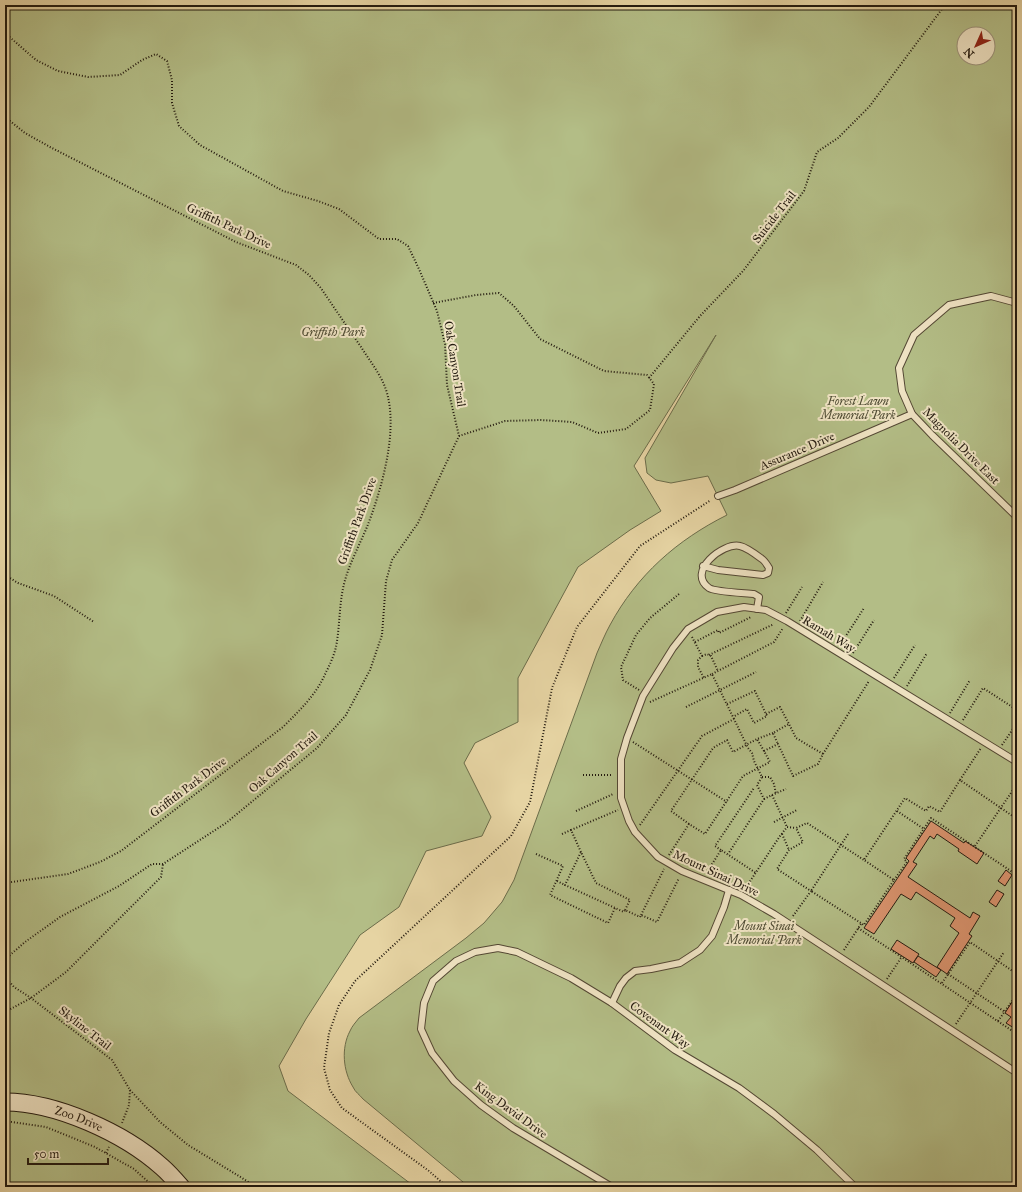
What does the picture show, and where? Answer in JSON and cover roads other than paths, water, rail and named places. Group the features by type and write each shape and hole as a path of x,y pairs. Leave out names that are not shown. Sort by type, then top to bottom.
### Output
{"street":[{"name":"Zoo Drive","path":"5,1102 18,1102 62,1112 90,1122 127,1141 162,1167 181,1187"}],"lane":[{"name":"Magnolia Drive East","path":"1017,304 991,296 949,305 914,335 899,368 902,391 912,414 1017,517"},
{"name":"Assurance Drive","path":"718,496 912,414"},
{"path":"703,566 718,570 763,575 768,574 769,568 762,559 740,546 728,547 720,551 703,566 701,575 709,588 754,594 759,597 757,609"},
{"name":"Ramah Way","path":"645,693 673,648 688,629 717,612 744,607 766,610 796,626 1017,762"},
{"name":"Mount Sinai Drive","path":"645,693 627,738 621,759 621,798 634,832 658,857 682,871 741,895 788,923 1017,1073"},
{"path":"612,1003 620,986 626,978 635,971 680,963 700,950 712,936 724,907 729,890"},
{"name":"Covenant Way","path":"434,981 456,962 475,952 498,948 517,952 571,978 612,1003 675,1050 739,1088 774,1114 817,1150 855,1187"},
{"name":"King David Drive","path":"434,981 424,1003 421,1029 432,1053 454,1081 481,1105 513,1128 612,1187"}],"park label":[{"name":"Griffith Park","path":"333,332"},
{"name":"Forest Lawn Memorial Park","path":"858,408"},
{"name":"Mount Sinai Memorial Park","path":"764,933"}]}
